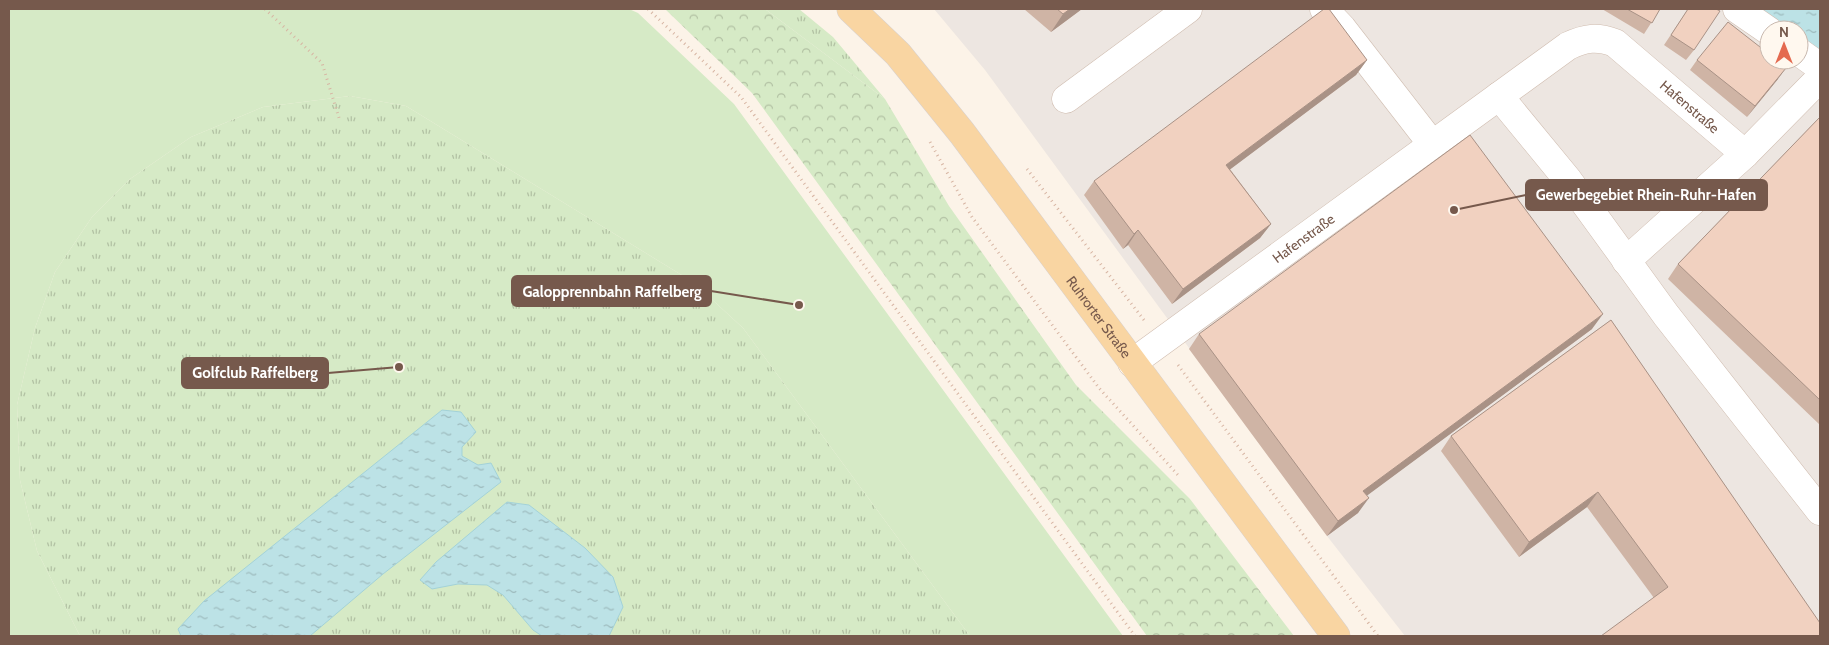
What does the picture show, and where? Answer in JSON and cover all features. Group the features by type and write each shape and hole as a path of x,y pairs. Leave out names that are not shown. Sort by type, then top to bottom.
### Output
{"main road":[{"name":"Ruhrorter Straße","path":"851,9 898,54 962,133 1336,636"}],"street":[{"path":"1066,99 1188,9"},
{"path":"1324,9 1342,28 1432,144"},
{"path":"1737,9 1759,24"},
{"name":"Hafenstraße","path":"1132,363 1568,46 1585,38 1602,38 1615,43 1745,154"},
{"path":"1809,59 1820,67"},
{"path":"1626,261 1745,154 1820,78"},
{"path":"1499,96 1568,180 1626,261 1817,508"}],"path":[{"path":"265,9 322,63 339,118"},
{"path":"648,9 741,97 1135,636"},
{"path":"926,136 972,217 1100,388"}],"shaded area":[{"path":"934,9 1749,9 1759,20 1759,70 1809,70 1809,59 1820,59 1820,636 1405,636 1327,536 985,70"}],"green space":[{"path":"9,9 629,9 638,13 734,104 1123,636 970,636 743,328 693,282 406,106 350,96 263,107 191,137 130,179 92,217 55,272 35,328 17,405 20,480 37,551 80,636 9,636"},
{"path":"665,9 765,9 885,99 949,206 1076,385 1190,499 1294,636 1147,636 752,93"},
{"path":"765,9 799,9 833,37 885,99"},
{"path":"350,96 406,106 693,282 743,328 970,636 80,636 37,551 20,480 17,405 35,328 55,272 92,217 130,179 191,137 263,107"}],"water":[{"path":"1749,9 1820,9 1820,59 1809,51 1809,20 1765,20"},
{"path":"442,410 461,412 476,432 462,447 462,456 478,465 491,463 501,482 383,574 310,636 181,636 178,629 204,601"},
{"path":"507,502 529,505 585,548 613,577 623,607 609,636 542,636 533,630 503,595 487,585 458,584 432,589 420,580 436,562"}],"building":[{"path":"1057,9 1070,9 1063,14"},
{"path":"1324,9 1329,9 1367,60 1226,165 1271,224 1183,289 1138,230 1134,234 1094,181"},
{"path":"1627,9 1660,9 1652,23"},
{"path":"1688,9 1716,9 1720,11 1694,50 1671,35"},
{"path":"1728,22 1759,46 1759,70 1784,70 1755,106 1697,60"},
{"path":"1820,117 1820,400 1678,264"},
{"path":"1470,135 1603,314 1363,491 1369,498 1338,521 1199,334"},
{"path":"1611,320 1820,623 1820,636 1601,636 1668,587 1598,492 1529,542 1451,436"}],"place":[{"name":"Gewerbegebiet Rhein-Ruhr-Hafen","path":"1454,210"},
{"name":"Galopprennbahn Raffelberg","path":"799,305"},
{"name":"Golfclub Raffelberg","path":"399,367"}]}
